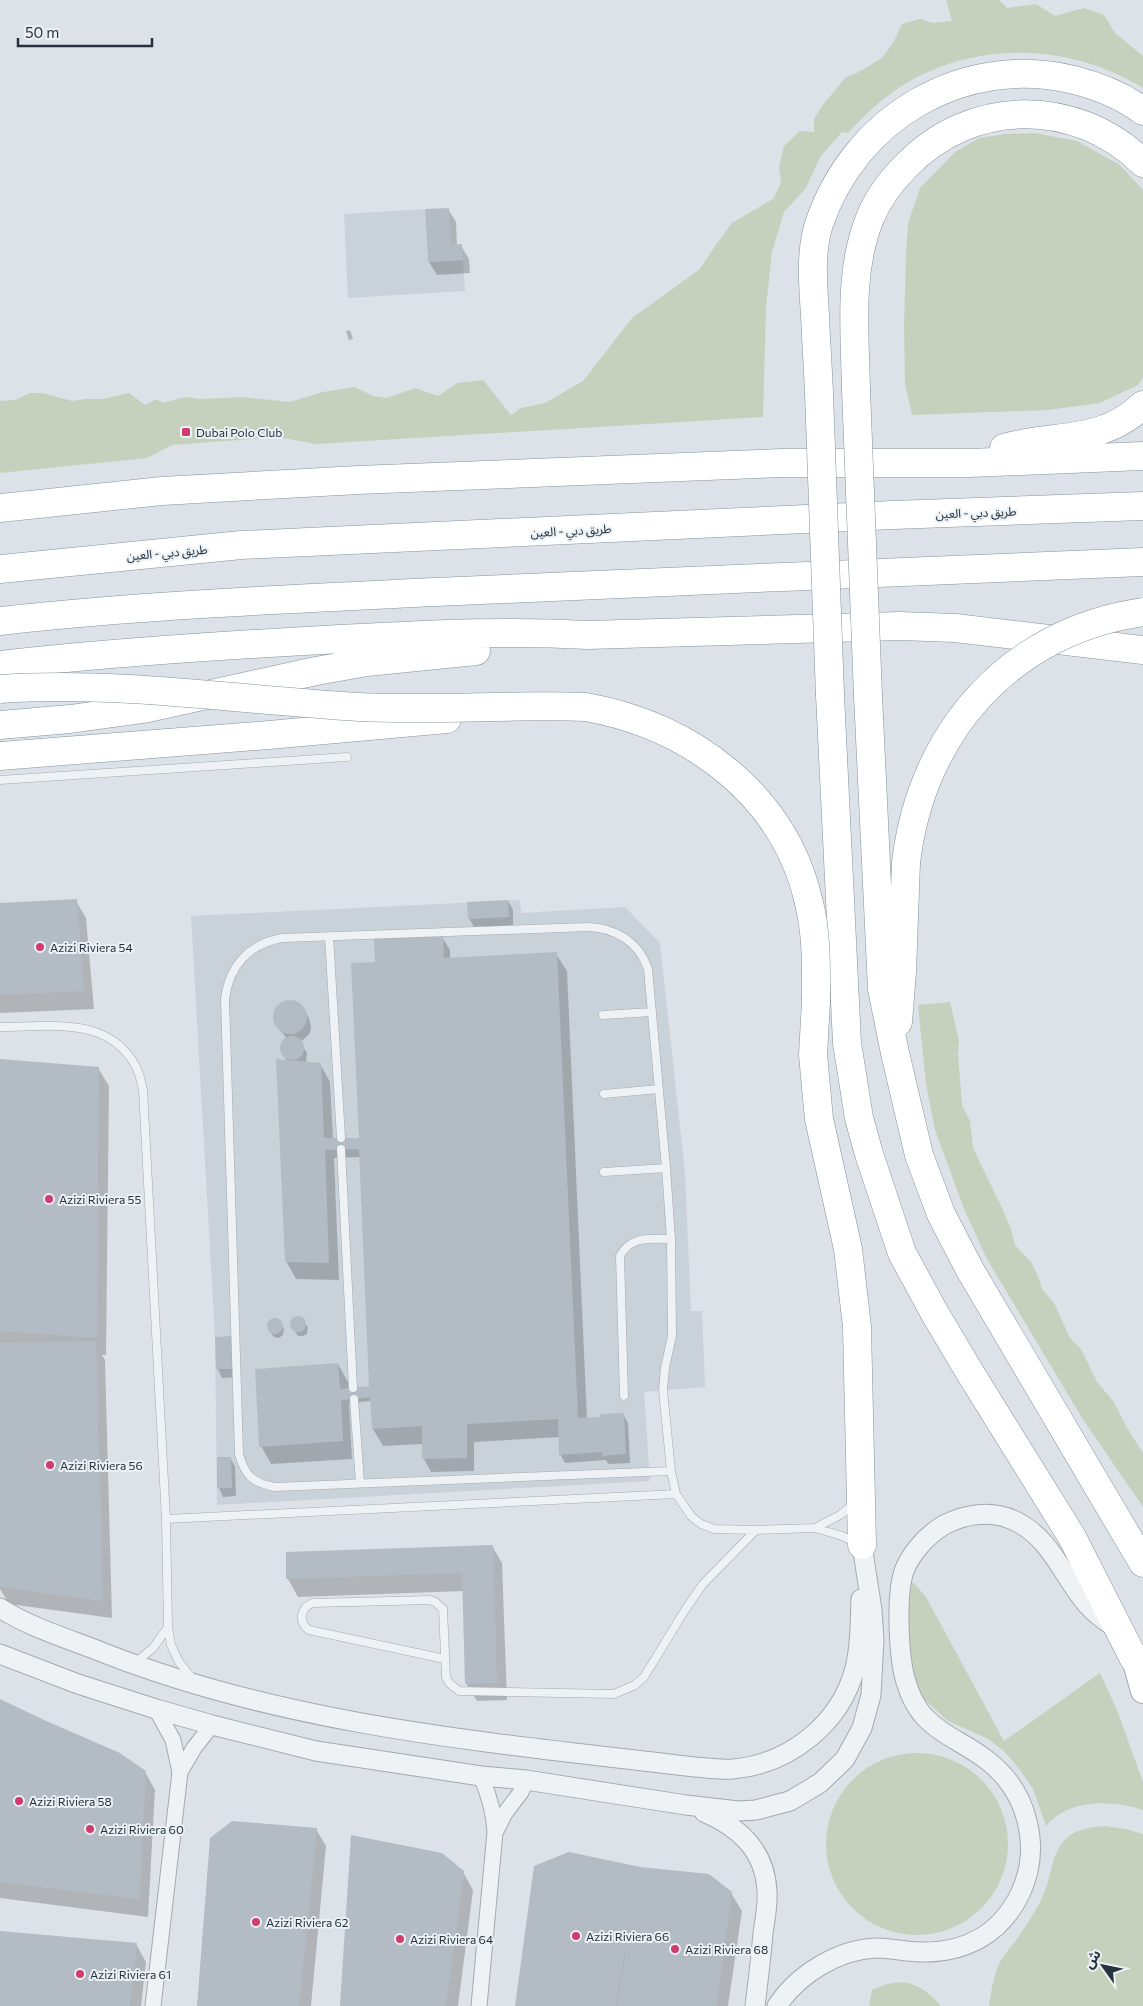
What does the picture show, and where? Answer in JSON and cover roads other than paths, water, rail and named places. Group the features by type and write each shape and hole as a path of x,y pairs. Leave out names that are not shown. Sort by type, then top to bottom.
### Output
{"highway":[{"path":"902,1253 859,1118 847,1043 830,695 814,291 814,256 818,226 829,198 844,171 862,147 883,125 934,93 962,83 998,75 1028,73 1058,76 1087,83 1115,94 1143,111"},
{"path":"1143,163 1133,154 1096,131 1074,122 1050,116 1002,115 975,121 953,130 932,143 908,164 882,195 870,217 862,241 856,266 855,292 856,390 882,989 894,1053 919,1155 955,1243 1143,1562"},
{"path":"970,463 1005,448 1023,443 1076,438 1098,432 1119,422 1143,406"},
{"path":"0,508 162,491 358,480 782,463 970,463 1143,456"},
{"name":"طريق دبي - العين","path":"0,569 241,545 1143,506"},
{"path":"0,621 52,615 304,598 614,583 910,573 1143,562"},
{"path":"894,1053 900,1003 909,834 931,768 954,727 983,691 1018,660 1062,635 1110,619 1143,612"},
{"path":"0,665 290,642 498,633 546,632 586,635 900,626 955,628 1143,650"},
{"path":"0,725 70,719 143,709 316,671 367,662 530,646 586,635"},
{"path":"0,689 80,686 143,689 362,707 586,707 616,712 645,722 680,738 726,770 747,790 766,811 782,835 802,879 814,926 816,1001 813,1055 819,1119 846,1241 854,1294 859,1361 862,1545"},
{"path":"0,756 486,716 531,707"},
{"path":"816,1001 837,1104 867,1194 954,1346 1072,1537 1134,1659"}],"main road":[{"path":"1134,1659 1143,1691"}],"street":[{"path":"777,2006 791,1988 803,1978 845,1954 877,1948 941,1952 959,1949 974,1942 988,1933 1011,1909 1026,1879 1030,1846 1029,1830 1025,1813 1010,1784 988,1760 932,1724 916,1706 906,1684 902,1660 900,1586 910,1559 920,1546 941,1527 963,1517 987,1514 1010,1518 1021,1524 1043,1542 1052,1552 1082,1599 1106,1622 1121,1631"},
{"path":"0,1608 28,1623 133,1664 206,1689 306,1713 391,1729 695,1767 734,1769 771,1760 802,1744 827,1722 845,1696 851,1682 858,1652 862,1545"},
{"path":"0,1654 78,1684 156,1709 212,1726 316,1751 375,1762 526,1780 686,1805 738,1811 773,1806 790,1801 813,1788 833,1772 845,1758 858,1736 868,1712 874,1670 872,1610 862,1545"},
{"path":"153,2006 180,1772 173,1740 156,1709"},
{"path":"180,1772 194,1748 212,1726"},
{"path":"480,1776 491,1801 495,1832 480,2006"},
{"path":"495,1832 505,1812 521,1792 526,1780"},
{"path":"686,1805 726,1822 738,1831 753,1848 762,1866 768,1892 755,2006"}],"lane":[{"path":"0,780 348,757"},
{"path":"671,1471 275,1487 262,1485 250,1478 242,1467 239,1454 225,999 230,977 242,958 261,944 282,938 599,928 621,935 630,941 645,959 648,969 666,1168 671,1239 672,1336 665,1368 663,1390 671,1471 676,1494 691,1516 701,1524 714,1529 815,1528 839,1535 862,1545"},
{"path":"329,936 341,1138"},
{"path":"603,1015 652,1012"},
{"path":"0,1027 89,1029 109,1037 126,1051 137,1069 143,1090 166,1519 168,1627 172,1645 179,1662 191,1677 206,1689"},
{"path":"604,1094 659,1089"},
{"path":"341,1149 353,1388"},
{"path":"604,1172 666,1168"},
{"path":"624,1396 620,1256 634,1241 641,1239 671,1239"},
{"path":"354,1399 360,1483"},
{"path":"166,1519 676,1494"},
{"path":"815,1528 840,1515 861,1498"},
{"path":"445,1659 314,1632 305,1627 302,1613 312,1603 430,1600 439,1605 444,1614 446,1677 448,1683 453,1688 466,1693 614,1694 625,1691 644,1677 685,1610 704,1584 756,1530"},
{"path":"133,1664 153,1648 168,1627"}],"place":[{"name":"Dubai Polo Club","path":"186,432"},
{"name":"Azizi Riviera 54","path":"40,947"},
{"name":"Azizi Riviera 55","path":"49,1199"},
{"name":"Azizi Riviera 56","path":"50,1465"},
{"name":"Azizi Riviera 58","path":"19,1801"},
{"name":"Azizi Riviera 60","path":"90,1829"},
{"name":"Azizi Riviera 62","path":"256,1922"},
{"name":"Azizi Riviera 66","path":"576,1936"},
{"name":"Azizi Riviera 64","path":"400,1939"},
{"name":"Azizi Riviera 68","path":"675,1949"},
{"name":"Azizi Riviera 61","path":"80,1974"}]}
